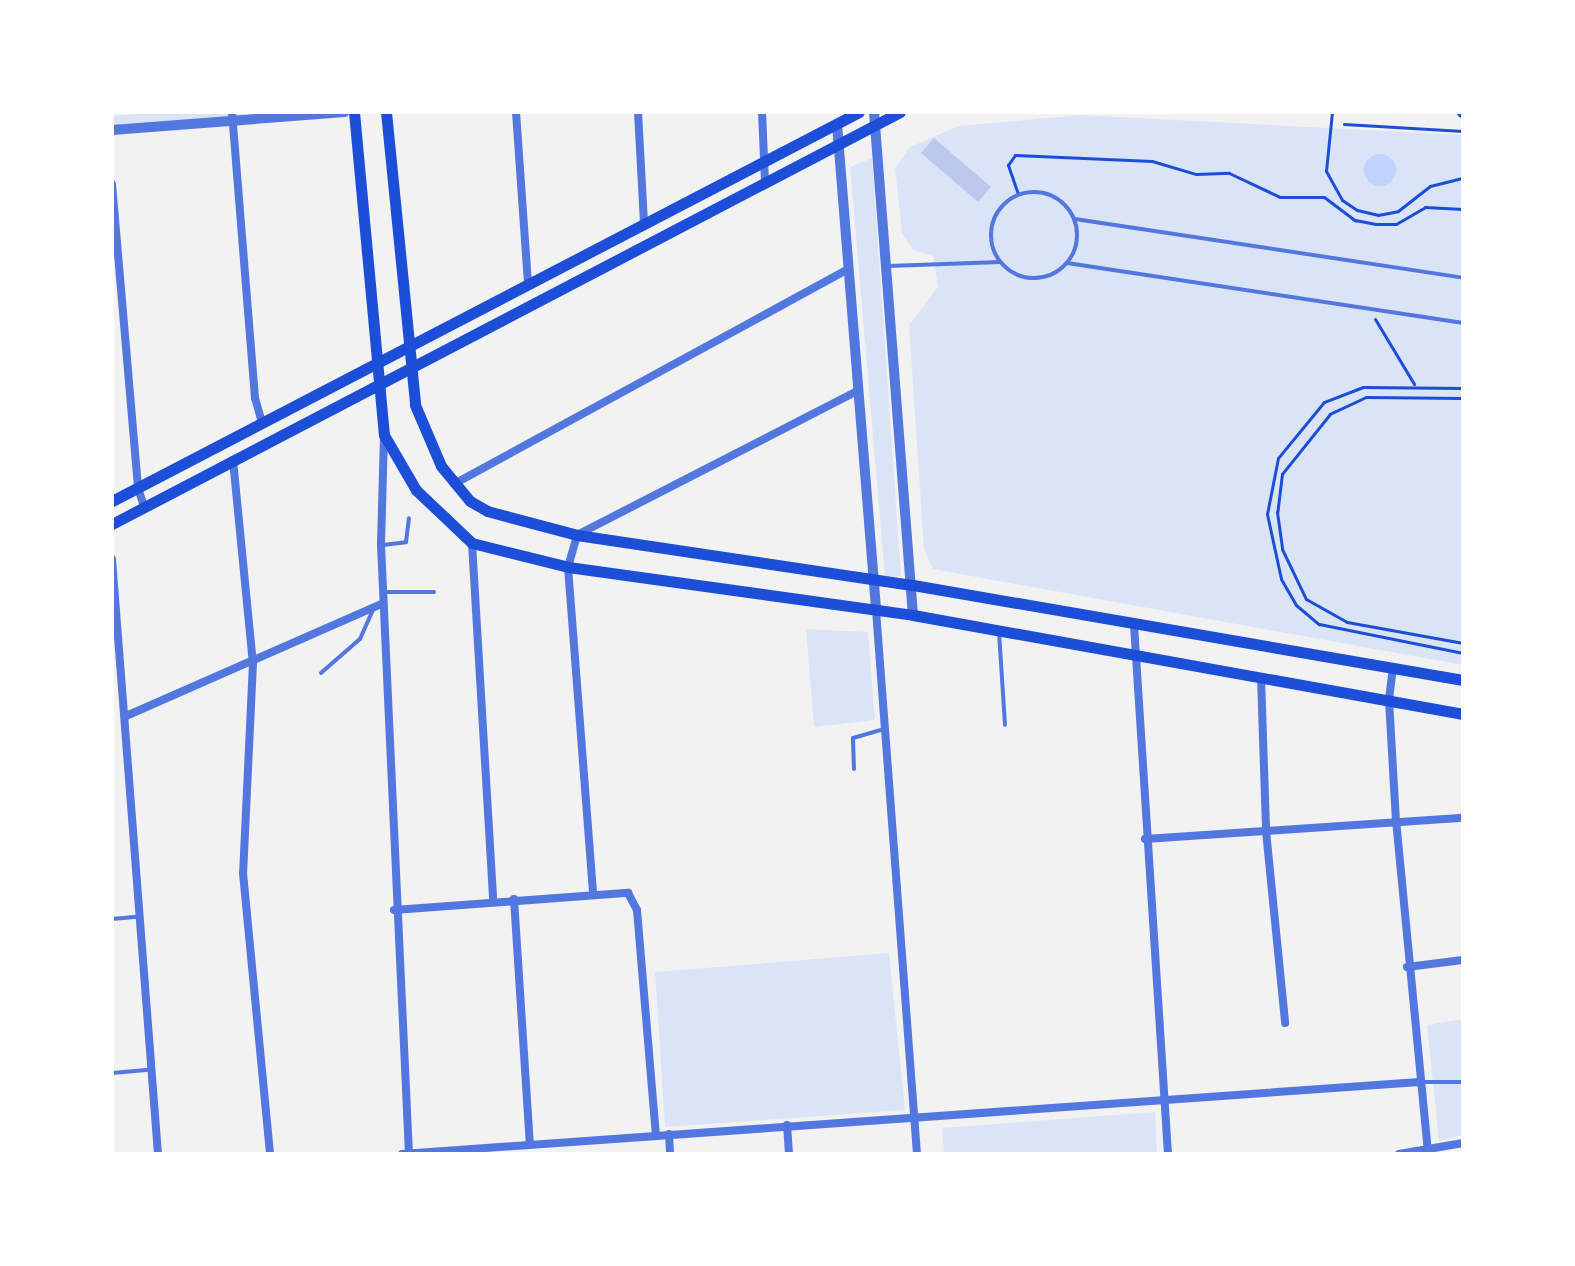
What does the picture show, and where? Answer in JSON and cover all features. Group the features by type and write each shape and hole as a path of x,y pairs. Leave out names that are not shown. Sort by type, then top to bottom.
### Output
{"main road":[{"path":"354,112 384,435 416,490 472,543 568,567 913,615 1463,714"},
{"path":"386,112 408,367 421,425 454,484 487,511 577,535 913,585 1463,680"},
{"path":"112,501 859,112"},
{"path":"112,524 900,112"}],"street":[{"path":"112,130 233,117 344,112"},
{"path":"516,112 528,284"},
{"path":"638,112 644,224"},
{"path":"762,112 765,182"},
{"path":"874,112 913,615"},
{"path":"233,117 255,398 262,422"},
{"path":"837,124 875,580 917,1154"},
{"path":"112,184 138,488 144,507"},
{"path":"454,484 847,270"},
{"path":"593,892 568,567 577,535 857,391"},
{"path":"384,435 383,592 379,605 409,1154"},
{"path":"233,460 253,663 243,873 270,1154"},
{"path":"472,543 493,901"},
{"path":"112,559 158,1154"},
{"path":"126,716 253,663 379,605"},
{"path":"1134,625 1132,654 1168,1154"},
{"path":"1393,667 1389,700 1396,820 1407,967 1427,1153"},
{"path":"1261,677 1266,831 1285,1023"},
{"path":"1145,839 1396,820 1463,818"},
{"path":"394,910 593,892 628,893 637,910 656,1135"},
{"path":"514,899 530,1144"},
{"path":"1407,967 1463,960"},
{"path":"402,1154 914,1115 1419,1082"},
{"path":"787,1125 789,1154"},
{"path":"669,1134 670,1154"},
{"path":"1399,1154 1427,1153 1463,1143"}],"lane":[{"path":"1000,262 990,238 997,211 1018,194 1045,192 1058,198 1075,219 1077,242 1067,263"},
{"path":"1075,219 1463,278"},
{"path":"887,266 1000,262 1033,278 1067,263 1463,323"},
{"path":"381,545 406,542 409,518"},
{"path":"383,592 434,592"},
{"path":"321,673 360,639 379,605"},
{"path":"999,630 1005,725"},
{"path":"854,769 853,738 884,729"},
{"path":"112,919 141,916"},
{"path":"112,1073 152,1070"},
{"path":"1419,1082 1463,1082"}],"path":[{"path":"1332,112 1326,171 1342,200 1357,210 1378,215 1398,211 1430,186 1463,178"},
{"path":"1344,124 1463,131"},
{"path":"1018,194 1008,165 1015,155 1152,161 1196,174 1229,173 1280,197 1324,197 1355,220 1376,224 1396,224 1425,207 1463,209"},
{"path":"1369,309 1414,384"},
{"path":"1463,388 1414,384 1343,392 1324,402 1297,429 1278,458 1268,492 1273,555 1296,605 1319,624 1463,653"},
{"path":"1463,398 1366,397 1338,409 1302,443 1282,474 1277,512 1282,549 1306,599 1347,622 1463,643"}],"shaded area":[{"path":"161,112 290,112 112,125 112,116"},
{"path":"1081,115 1463,135 1463,665 933,569 924,549 909,325 938,287 933,256 913,250 902,233 895,168 910,147 959,126"},
{"path":"872,158 901,576 885,577 850,167"},
{"path":"806,629 868,632 875,720 814,727"},
{"path":"889,953 905,1110 665,1127 655,972"},
{"path":"1463,1019 1463,1135 1439,1141 1427,1025"},
{"path":"1155,1112 1157,1154 944,1154 942,1128"}],"water":[{"path":"1380,154 1391,159 1396,170 1391,181 1380,186 1369,181 1364,170 1369,159"}],"building":[{"path":"934,138 991,187 978,202 921,153"}]}
